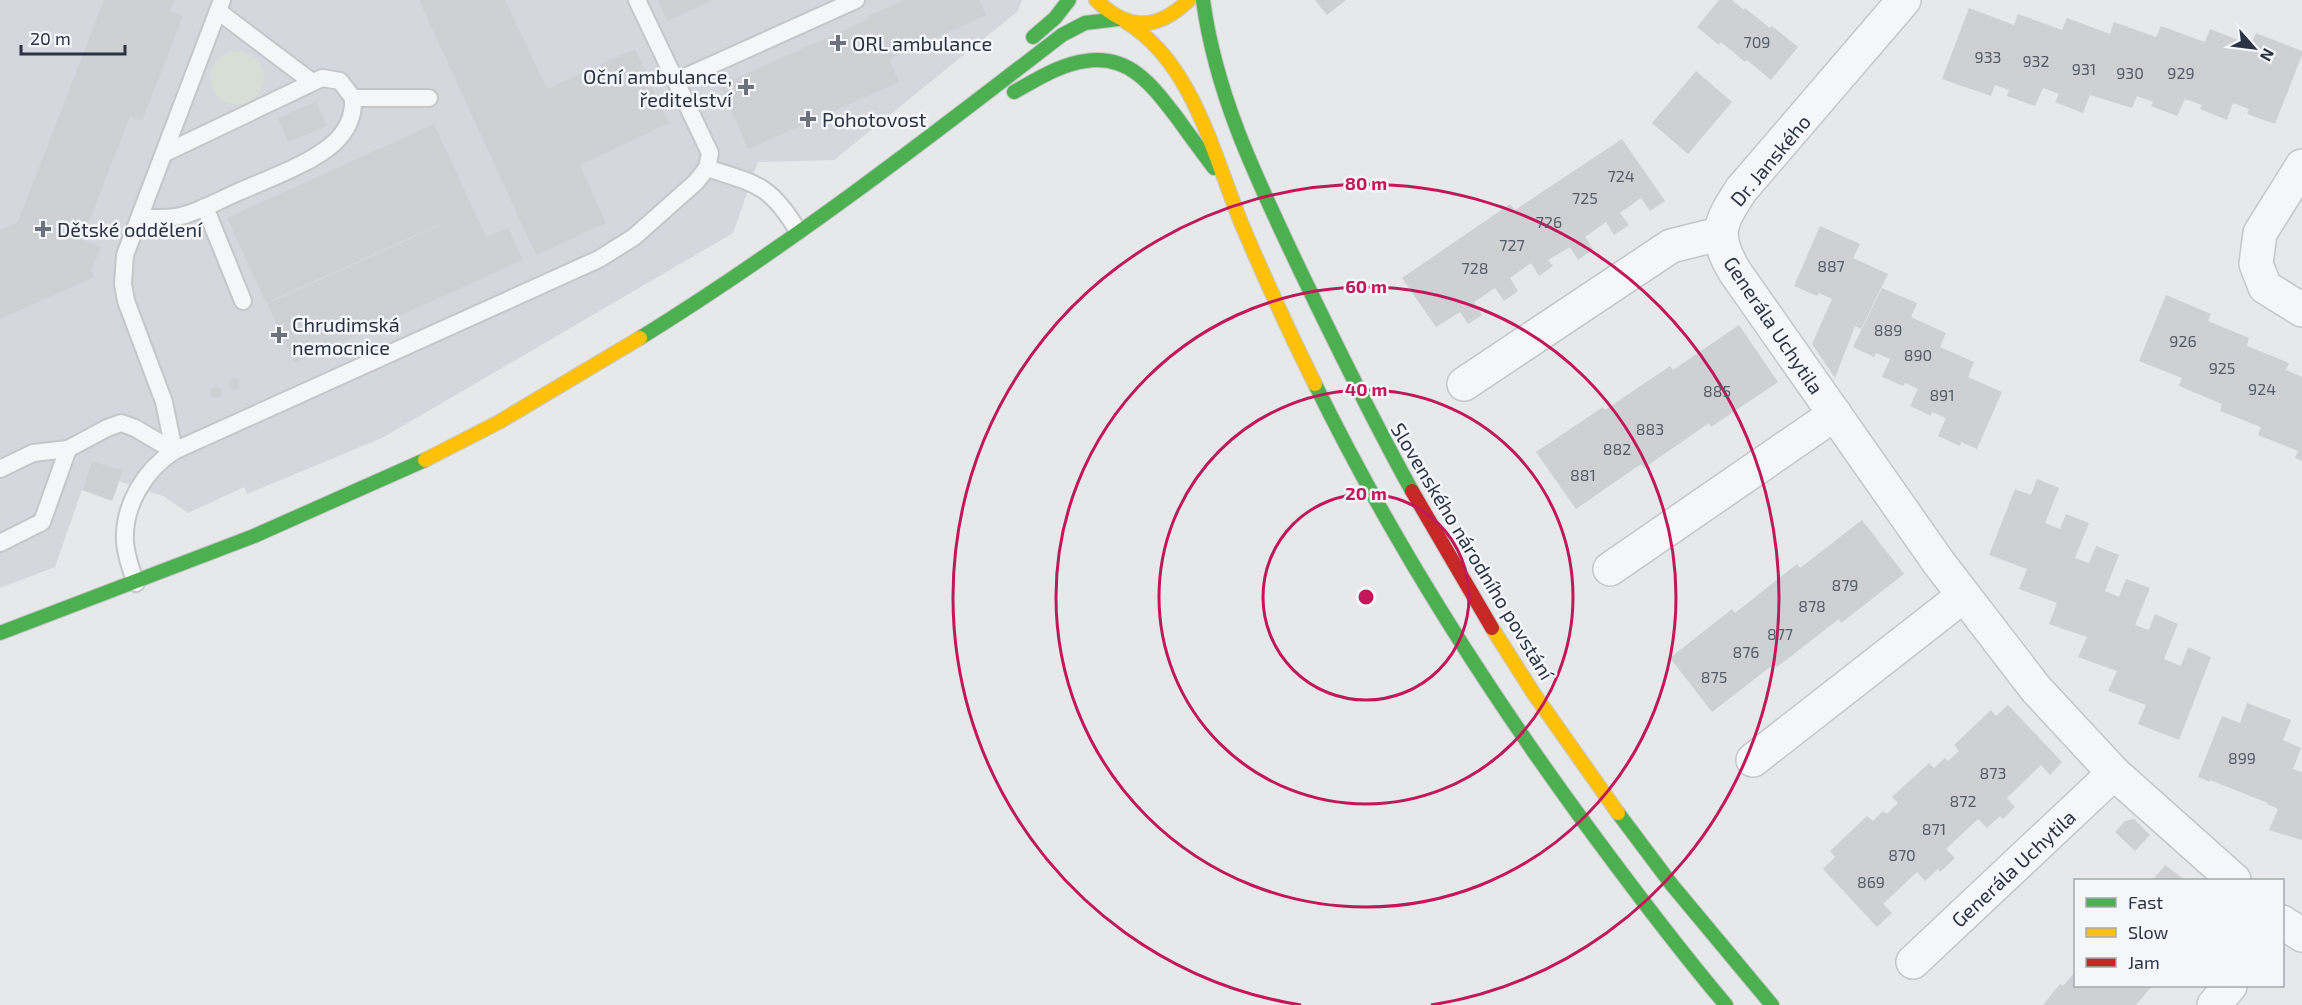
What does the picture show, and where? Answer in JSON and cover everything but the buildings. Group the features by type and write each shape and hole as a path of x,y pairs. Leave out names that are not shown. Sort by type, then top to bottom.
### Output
{"main road":[{"path":"1020,48 1055,18 1069,0"},
{"path":"1096,0 1108,12 1138,28 1169,59 1183,82 1297,345 1351,456 1411,562 1497,700 1661,927 1726,1005"},
{"path":"0,633 136,583 338,501 498,422 658,326 798,231 925,140 1062,35 1085,23 1122,20 1141,24 1160,21 1175,14 1189,0"},
{"name":"Slovenského národního povstání","path":"1203,0 1210,47 1226,101 1266,198 1362,400 1414,495 1468,588 1562,734 1690,908 1767,1003"},
{"path":"925,140 1057,69 1078,61 1096,58 1111,59 1126,64 1147,80 1225,182"},
{"path":"844,198 1003,63"}],"street":[{"name":"Dr. Janského","path":"1719,234 1722,220 1741,190 1904,0"},
{"path":"2302,166 2260,233 2256,264 2265,287 2302,310"},
{"path":"1464,384 1671,246 1719,234"},
{"name":"Generála Uchytila","path":"1719,234 1724,253 1735,272 1963,596 2036,689 2114,773 2233,879"},
{"name":"Generála Uchytila","path":"1610,569 1835,414"},
{"path":"1753,760 1963,596"},
{"name":"Generála Uchytila","path":"1913,962 2114,773"},
{"path":"2284,923 2302,935"},
{"path":"2214,1005 2229,987"}],"lane":[{"path":"136,583 127,557 126,524 143,479 159,461 174,451 599,259 634,237 696,182 707,168 710,153 637,0"},
{"path":"676,81 856,0"},
{"path":"174,451 164,402 126,301 123,284 126,255 220,6 312,82"},
{"path":"140,218 180,216 205,207 324,151 344,133 350,122 353,98 340,81 322,78 165,153"},
{"path":"353,98 429,98"},
{"path":"707,168 761,186 785,210 798,231"},
{"path":"205,207 243,301"},
{"path":"0,469 33,453 68,449 107,428 122,423 174,451"},
{"path":"0,543 42,522 68,449"}],"shaded area":[{"name":"Chrudimská nemocnice","path":"0,0 1022,0 1018,11 834,160 758,162 733,233 382,438 247,494 244,487 188,513 163,496 119,481 122,471 92,461 55,567 0,588"},
{"path":"237,51 247,53 256,59 262,68 264,78 262,88 256,97 247,103 237,105 227,103 218,97 212,88 210,78 212,68 218,59 227,53"}],"traffic: fast":[{"path":"1033,37 1055,18 1069,0"},
{"path":"1203,0 1217,70 1253,168 1339,350 1412,491"},
{"path":"640,338 802,230 1062,35 1085,23 1118,19"},
{"path":"1014,92 1067,65 1102,60 1116,63 1129,68 1150,85 1214,168"},
{"path":"1315,384 1374,497 1406,552 1508,714 1616,866 1726,1005"},
{"path":"0,633 254,536 425,460"},
{"path":"1618,813 1672,885 1772,1005"}],"traffic: slow":[{"path":"1096,0 1120,17 1131,22 1142,23 1154,22 1165,17 1189,0"},
{"path":"1126,22 1149,39 1185,86 1211,141 1259,265 1315,384"},
{"path":"425,460 499,422 640,338"},
{"path":"1492,628 1534,694 1618,813"}],"traffic: jam":[{"path":"1412,491 1492,628"}],"place":[{"name":"ORL ambulance","path":"838,43"},
{"name":"Oční ambulance, ředitelství","path":"746,87"},
{"name":"Pohotovost","path":"808,119"},
{"name":"Dětské oddělení","path":"43,229"},
{"name":"Chrudimská nemocnice","path":"279,335"}]}
